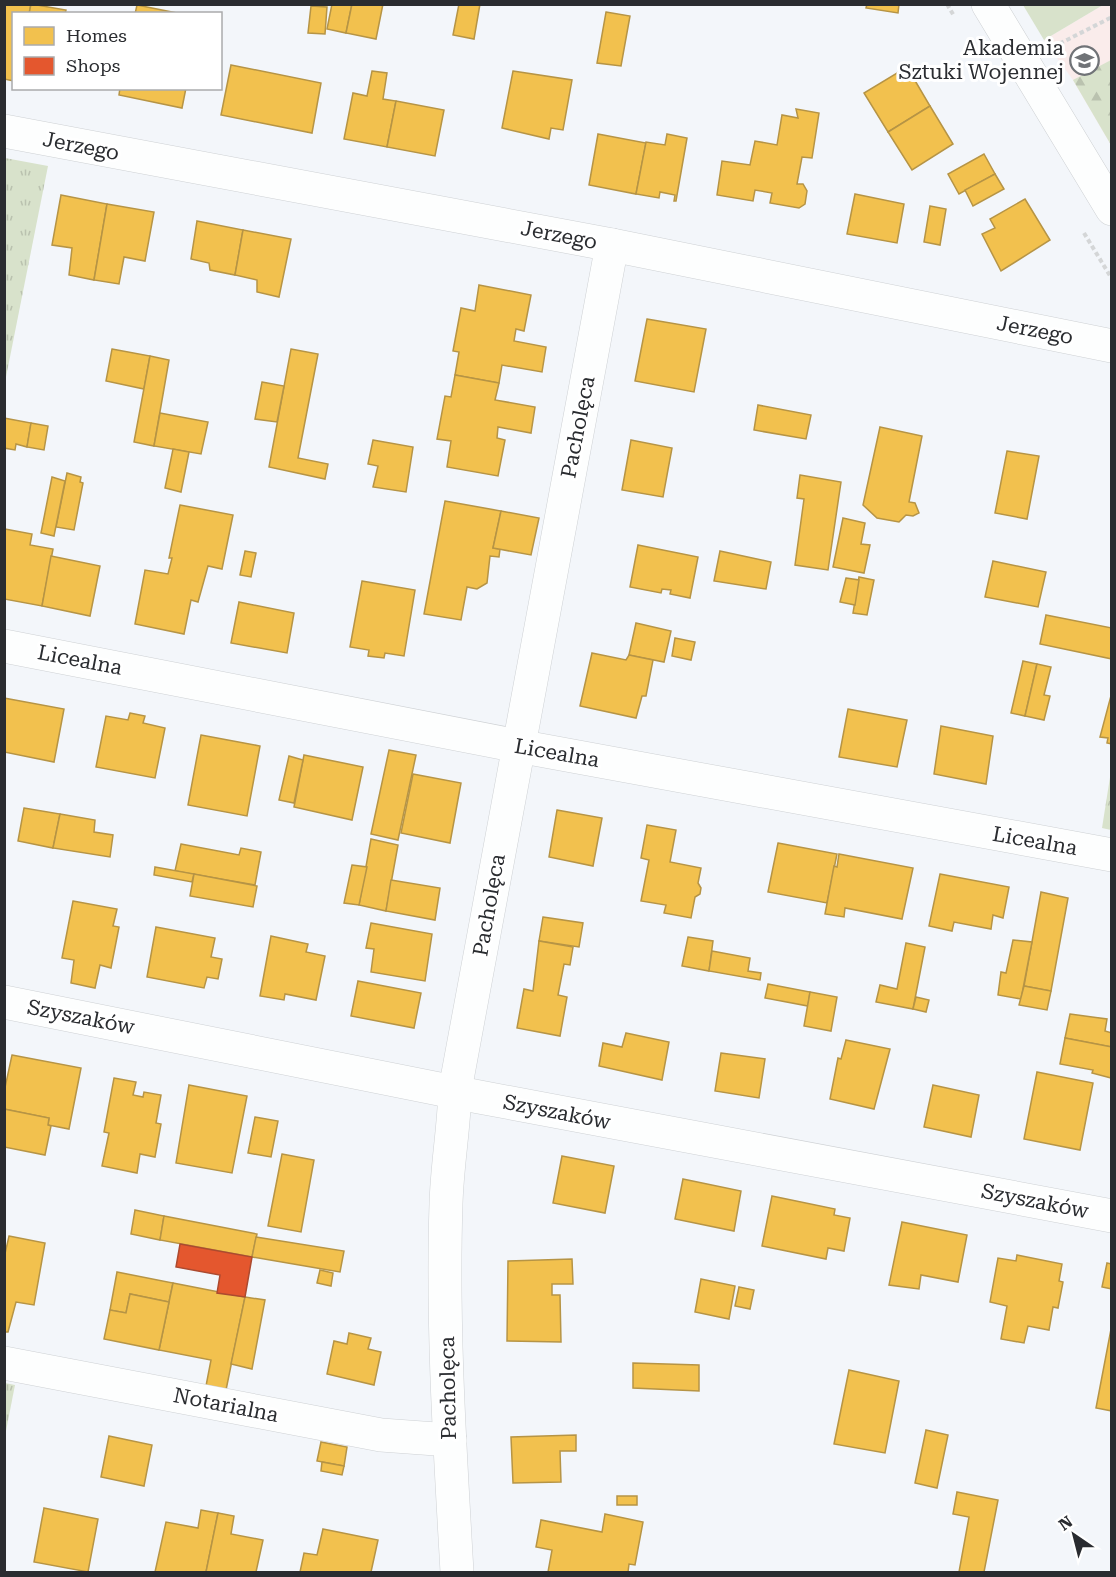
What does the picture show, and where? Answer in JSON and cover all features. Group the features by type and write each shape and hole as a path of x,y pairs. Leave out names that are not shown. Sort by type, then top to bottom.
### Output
{"street":[{"path":"988,4 1112,209"},
{"name":"Jerzego","path":"4,131 612,245 1112,346"},
{"name":"Pacholęca","path":"456,1572 445,1233 455,1090 612,245"},
{"name":"Licealna","path":"4,646 518,746 1112,855"},
{"name":"Szyszaków","path":"4,1002 1112,1216"},
{"name":"Notarialna","path":"4,1363 381,1435 450,1440"}],"path":[{"path":"1045,51 1112,17"}],"shaded area":[{"name":"Akademia Sztuki Wojennej","path":"1103,5 1111,5 1111,145 1073,80 1044,40"}],"green space":[{"path":"1023,5 1103,5 1044,40"},
{"path":"1111,60 1111,145 1073,80"},
{"path":"4,158 48,166 5,382"},
{"path":"1111,771 1111,830 1102,828"},
{"path":"4,1383 15,1385 5,1436"}],"building: Homes":[{"path":"4,4 31,4 29,12 12,12 12,81 4,79"},
{"path":"31,4 66,10 66,12 29,12"},
{"path":"332,4 352,4 346,33 327,29"},
{"path":"352,4 383,4 376,39 346,33"},
{"path":"459,4 480,4 474,39 453,35"},
{"path":"867,4 899,4 898,13 866,8"},
{"path":"137,5 172,12 135,12"},
{"path":"311,6 327,7 325,34 308,33"},
{"path":"606,12 630,16 621,66 597,63"},
{"path":"231,65 321,83 312,133 221,115"},
{"path":"907,67 930,106 888,132 864,93"},
{"path":"372,71 387,73 383,99 396,101 387,147 344,139 353,93 367,96"},
{"path":"513,71 572,80 563,130 551,128 549,139 502,128"},
{"path":"120,90 186,90 182,108 119,95"},
{"path":"396,101 444,110 435,156 387,147"},
{"path":"930,106 953,144 912,170 888,132"},
{"path":"796,109 819,113 812,158 802,157 797,184 803,184 807,191 805,204 799,208 770,203 772,193 755,190 753,201 717,195 722,161 750,165 755,141 777,145 782,115 798,118"},
{"path":"598,134 646,143 636,194 589,185"},
{"path":"667,134 687,138 676,201 674,201 675,195 660,192 659,198 636,194 646,142 665,145"},
{"path":"984,154 995,174 959,194 948,174"},
{"path":"995,174 1004,189 973,206 965,190"},
{"path":"855,194 904,204 897,243 847,234"},
{"path":"61,195 107,204 94,280 69,275 72,248 52,245"},
{"path":"1025,199 1050,240 1001,271 982,234 995,228 990,219"},
{"path":"107,204 154,212 145,261 124,257 119,284 94,280"},
{"path":"930,206 946,209 940,245 924,242"},
{"path":"197,221 243,230 235,275 210,270 209,263 191,259"},
{"path":"243,230 291,239 279,297 257,292 257,280 235,275"},
{"path":"479,285 531,295 524,331 516,329 514,341 546,347 542,372 502,365 499,383 455,375 459,352 453,351 461,308 475,311"},
{"path":"647,319 706,329 694,392 635,381"},
{"path":"112,349 150,356 144,389 106,381"},
{"path":"291,349 318,354 298,458 328,464 325,479 269,467"},
{"path":"150,356 169,360 154,446 134,442"},
{"path":"455,375 499,383 495,400 535,407 531,433 498,427 497,438 505,440 498,476 447,467 451,441 437,439 445,396 451,397"},
{"path":"262,382 284,386 277,422 255,419"},
{"path":"758,405 811,415 806,439 754,430"},
{"path":"160,413 208,422 201,454 154,446"},
{"path":"4,418 31,423 27,447 16,444 15,450 4,448"},
{"path":"31,423 48,426 44,450 27,447"},
{"path":"880,427 922,436 909,502 915,503 919,513 913,516 906,515 899,522 877,518 863,505"},
{"path":"373,440 413,447 406,492 373,487 378,466 368,464"},
{"path":"631,440 672,448 663,497 622,490"},
{"path":"173,449 189,452 181,492 165,488"},
{"path":"1007,451 1039,456 1027,519 995,513"},
{"path":"67,473 81,477 80,482 83,483 74,530 56,527"},
{"path":"800,475 841,482 828,570 795,565 804,499 797,498"},
{"path":"52,477 65,481 54,536 41,533"},
{"path":"445,501 501,511 493,548 500,549 499,557 490,556 487,583 477,589 467,587 461,620 424,614"},
{"path":"180,505 233,515 222,569 208,566 198,602 191,600 184,634 135,624 145,570 168,574"},
{"path":"501,511 539,518 531,555 493,548"},
{"path":"843,518 865,523 861,544 870,545 864,573 833,567"},
{"path":"5,529 32,534 30,545 53,549 42,606 4,599"},
{"path":"638,545 698,557 690,598 670,594 671,590 662,589 661,593 630,587"},
{"path":"245,551 256,553 251,577 240,575"},
{"path":"720,551 771,562 766,589 714,581"},
{"path":"51,556 100,566 90,616 42,606"},
{"path":"993,561 1046,572 1038,607 985,597"},
{"path":"859,577 874,580 867,615 853,613"},
{"path":"846,578 859,580 855,605 840,602"},
{"path":"362,581 415,590 404,656 385,653 384,658 368,656 369,650 350,647"},
{"path":"239,602 294,613 287,653 231,643"},
{"path":"1046,615 1112,628 1112,659 1040,644"},
{"path":"636,623 671,631 664,662 629,655"},
{"path":"675,638 695,642 691,660 672,656"},
{"path":"592,653 626,660 629,655 653,660 646,696 642,696 636,718 580,706"},
{"path":"1023,661 1037,664 1025,716 1011,713"},
{"path":"1037,664 1051,667 1044,695 1050,696 1044,720 1025,716"},
{"path":"1112,692 1112,744 1107,743 1108,738 1100,737"},
{"path":"4,698 64,709 54,762 4,752"},
{"path":"848,709 907,720 897,767 839,757"},
{"path":"130,713 145,716 143,723 165,728 155,778 96,767 106,716 128,720"},
{"path":"941,726 993,736 986,784 934,774"},
{"path":"201,735 260,746 247,816 188,805"},
{"path":"389,750 416,755 398,840 371,834"},
{"path":"304,755 363,767 352,820 294,807"},
{"path":"289,756 303,760 294,803 279,800"},
{"path":"413,774 461,783 450,843 401,833"},
{"path":"24,808 60,814 53,848 18,841"},
{"path":"557,810 602,818 593,866 549,857"},
{"path":"60,814 95,820 94,832 113,835 110,857 53,848"},
{"path":"647,825 676,830 670,862 701,868 698,883 701,888 700,894 695,897 691,918 664,913 666,905 641,901 649,860 641,858"},
{"path":"371,839 398,845 386,911 359,905"},
{"path":"778,843 837,854 827,903 768,892"},
{"path":"181,844 239,855 241,848 261,852 255,885 175,871"},
{"path":"839,854 913,868 902,919 845,908 844,917 825,914 834,866 837,867"},
{"path":"352,865 367,867 359,905 344,903"},
{"path":"155,867 194,874 192,882 154,875"},
{"path":"194,874 257,886 253,907 190,896"},
{"path":"940,874 1009,887 1003,918 993,915 991,929 954,922 952,931 929,926"},
{"path":"391,880 440,888 435,920 386,911"},
{"path":"1041,892 1068,898 1051,991 1024,986"},
{"path":"73,901 117,909 113,926 119,927 111,968 100,965 95,988 71,983 74,960 62,958"},
{"path":"543,917 583,923 579,947 539,941"},
{"path":"371,923 432,934 425,981 371,972 374,949 366,948"},
{"path":"156,927 215,938 211,957 222,959 218,979 207,977 204,988 147,977"},
{"path":"271,936 308,944 306,952 325,956 316,1000 285,994 284,1000 260,996"},
{"path":"688,937 713,941 709,971 682,966"},
{"path":"1013,940 1032,942 1021,999 998,995 1001,972 1006,973"},
{"path":"539,941 573,947 570,965 564,964 558,995 567,997 560,1036 517,1028 524,989 533,991"},
{"path":"906,943 925,947 913,1009 876,1002 880,985 897,989"},
{"path":"712,951 750,958 748,971 761,973 760,980 709,971"},
{"path":"358,981 421,993 414,1028 351,1016"},
{"path":"768,984 810,992 808,1006 765,998"},
{"path":"1024,986 1051,991 1047,1010 1019,1005"},
{"path":"810,992 837,997 831,1031 804,1026"},
{"path":"916,997 929,1000 926,1012 913,1009"},
{"path":"1070,1014 1107,1019 1105,1031 1112,1033 1112,1047 1065,1038"},
{"path":"626,1033 669,1042 662,1080 599,1066 603,1043 622,1047"},
{"path":"1065,1038 1112,1047 1111,1078 1092,1073 1093,1070 1060,1064"},
{"path":"846,1040 890,1049 874,1109 830,1099 838,1058 841,1059"},
{"path":"721,1053 765,1059 759,1098 715,1091"},
{"path":"12,1055 81,1068 69,1129 48,1125 49,1118 4,1109 4,1092"},
{"path":"1037,1072 1093,1083 1080,1150 1024,1139"},
{"path":"114,1078 136,1082 133,1095 143,1097 144,1092 161,1095 156,1123 161,1124 155,1157 140,1154 137,1173 102,1166 109,1133 104,1132"},
{"path":"189,1085 247,1096 232,1173 176,1163"},
{"path":"933,1085 979,1095 971,1137 924,1127"},
{"path":"4,1109 49,1118 48,1125 51,1126 45,1155 4,1147"},
{"path":"255,1117 278,1121 271,1157 248,1153"},
{"path":"282,1154 314,1160 301,1232 268,1226"},
{"path":"562,1156 614,1166 605,1213 553,1203"},
{"path":"683,1179 741,1191 734,1231 675,1219"},
{"path":"772,1196 835,1209 834,1215 850,1218 844,1251 828,1248 826,1259 762,1246"},
{"path":"135,1210 164,1216 160,1240 131,1234"},
{"path":"164,1216 257,1234 252,1257 160,1240"},
{"path":"902,1222 967,1235 958,1282 921,1275 919,1289 889,1285"},
{"path":"9,1236 45,1243 34,1305 16,1302 8,1332 4,1332 4,1258"},
{"path":"256,1237 344,1251 340,1272 252,1257"},
{"path":"1017,1255 1062,1264 1059,1281 1063,1282 1058,1308 1053,1307 1049,1330 1028,1326 1024,1343 1001,1339 1007,1306 990,1302 998,1258 1016,1261"},
{"path":"572,1259 573,1284 552,1284 552,1295 560,1295 561,1342 507,1341 508,1261"},
{"path":"1107,1263 1112,1264 1112,1289 1102,1287"},
{"path":"320,1270 333,1273 331,1286 317,1283"},
{"path":"117,1272 173,1283 169,1302 130,1294 126,1313 110,1310"},
{"path":"701,1279 735,1286 729,1319 695,1312"},
{"path":"173,1283 245,1297 226,1390 206,1386 211,1360 159,1350"},
{"path":"739,1287 754,1290 750,1309 735,1306"},
{"path":"130,1294 169,1302 159,1350 104,1339 110,1310 126,1313"},
{"path":"245,1297 265,1300 252,1369 231,1364"},
{"path":"1112,1324 1112,1411 1096,1408"},
{"path":"349,1333 371,1338 368,1349 381,1352 374,1385 327,1374 334,1341 347,1344"},
{"path":"633,1363 699,1365 699,1391 633,1388"},
{"path":"849,1370 899,1381 885,1453 834,1444"},
{"path":"926,1430 948,1435 937,1488 915,1483"},
{"path":"576,1435 576,1451 560,1451 561,1482 513,1483 511,1437"},
{"path":"109,1436 152,1445 144,1486 101,1477"},
{"path":"321,1442 347,1447 344,1466 317,1461"},
{"path":"322,1462 344,1466 342,1475 321,1471"},
{"path":"957,1492 998,1500 984,1572 959,1572 969,1517 953,1514"},
{"path":"617,1496 637,1496 637,1505 617,1505"},
{"path":"44,1508 98,1519 88,1572 34,1562"},
{"path":"201,1510 218,1513 206,1572 155,1572 166,1522 198,1528"},
{"path":"218,1513 234,1516 231,1534 263,1540 256,1572 206,1572"},
{"path":"605,1514 643,1522 635,1565 629,1564 628,1572 548,1572 552,1550 536,1547 541,1520 602,1532"},
{"path":"323,1529 378,1540 371,1572 300,1572 304,1553 317,1555"}],"building: Shops":[{"path":"180,1244 252,1257 245,1297 217,1293 220,1275 176,1267"}],"place":[{"name":"Akademia Sztuki Wojennej","path":"1085,60"}]}
